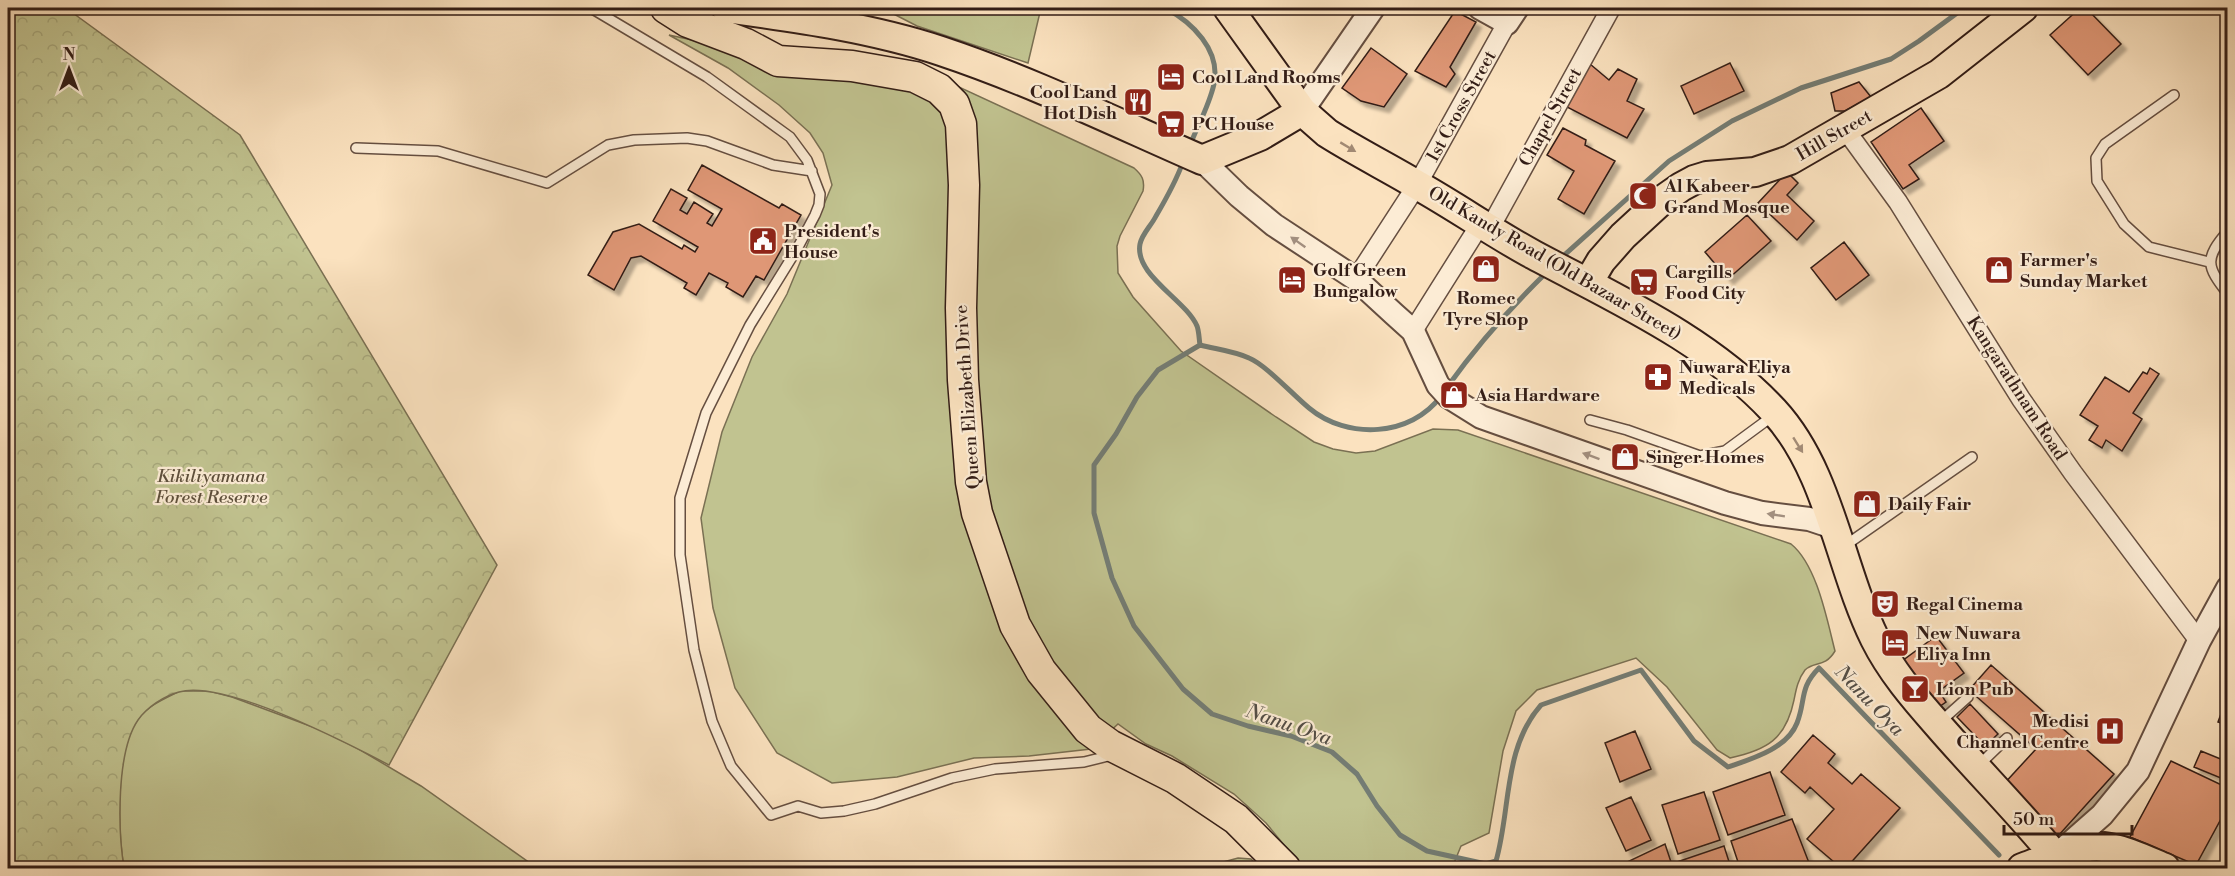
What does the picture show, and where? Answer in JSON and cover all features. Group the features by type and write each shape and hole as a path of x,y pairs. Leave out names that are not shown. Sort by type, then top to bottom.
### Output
{"highway":[{"name":"Queen Elizabeth Drive","path":"666,8 688,22 746,44 778,61 852,66 915,77 939,89 954,104 961,124 964,185 961,308 969,470 974,502 999,583 1015,625 1028,650 1053,687 1088,729 1124,753 1175,778 1236,819 1285,868"}],"main road":[{"path":"726,8 869,32 939,50 1080,104 1199,159 1260,136 1302,111"},
{"name":"Old Kandy Road (Old Bazaar Street)","path":"1228,8 1302,111 1327,133 1528,252 1661,322 1695,344 1754,391 1792,434 1813,470 1858,600 1876,641 1905,686 2056,862"},
{"name":"Hill Street","path":"1581,280 1661,201 1687,183 1707,176 1741,175 1771,168 1790,160 1939,74 2023,8"},
{"path":"2022,868 2056,862 2092,847 2103,846 2165,868"}],"street":[{"path":"1302,111 1373,8"},
{"path":"1480,8 1512,15"},
{"name":"Chapel Street","path":"1413,331 1485,225 1611,8"},
{"name":"1st Cross Street","path":"1356,279 1418,185 1512,15"},
{"name":"Kangarathnam Road","path":"1845,129 1898,202 2021,399 2073,473 2199,641"},
{"path":"1199,159 1274,225 1356,279 1413,331 1444,391 1481,417 1695,493 1762,513 1809,519 1837,538"},
{"path":"2056,862 2102,815 2138,771 2199,641 2228,588"}],"lane":[{"path":"591,8 707,77 789,137 799,147 812,171 820,194 819,205 797,249 750,325 706,413 680,498 680,555 694,650 712,721 731,766 771,815 798,806 821,813 844,811 875,804 952,778 995,770 1084,762 1124,753"},
{"path":"2174,95 2105,144 2096,158 2097,181 2124,224 2149,247 2209,262"},
{"path":"356,148 438,152 547,183 608,145 634,140 687,138 707,141 779,167 812,171"},
{"path":"2228,231 2217,244 2209,262 2212,274 2228,294"},
{"path":"1590,420 1627,430 1700,456 1725,451 1776,414"},
{"path":"1837,538 1972,457"},
{"path":"1937,724 1968,697"},
{"path":"1976,769 2007,738"}],"green space":[{"name":"Kikiliyamana Forest Reserve","path":"8,8 66,8 240,135 497,565 389,765 285,715 225,695 199,691 179,692 151,706 138,720 131,734 122,771 120,813 124,868 8,868"},
{"path":"882,8 1041,8 1028,63 917,26"},
{"path":"669,35 886,82 930,96 959,87 1134,168 1142,178 1143,191 1120,236 1117,246 1118,273 1133,297 1181,351 1276,417 1314,442 1333,449 1356,453 1375,451 1433,429 1458,430 1791,544 1808,565 1814,579 1835,651 1827,660 1805,670 1786,724 1773,741 1754,751 1730,758 1717,750 1667,687 1636,658 1537,690 1516,711 1503,751 1489,833 1461,846 1452,868 1303,868 1266,823 1234,794 1172,756 1146,744 1118,724 1091,749 1029,756 974,758 897,777 832,783 777,753 735,688 713,608 701,518 722,432 752,357 787,294 832,185 823,153 810,133 779,105 728,68"},
{"path":"180,691 209,691 232,697 321,730 357,748 421,786 537,868 124,868 120,834 120,792 125,750 138,719 157,703"},
{"path":"1238,858 1251,859 1260,868 1209,868 1216,864"}],"building":[{"path":"2080,8 2086,8 2121,44 2088,75 2050,35"},
{"path":"1455,11 1476,22 1450,67 1455,74 1446,87 1415,71"},
{"path":"1371,48 1407,74 1384,107 1361,101 1342,88"},
{"path":"1730,63 1744,91 1694,114 1681,86"},
{"path":"1590,64 1609,80 1618,69 1637,79 1627,101 1644,109 1627,138 1567,107"},
{"path":"1859,82 1871,97 1845,111 1835,111 1831,93"},
{"path":"1921,108 1944,141 1909,165 1919,179 1903,189 1871,142"},
{"path":"1563,128 1586,140 1585,145 1615,161 1584,214 1558,199 1574,171 1547,155"},
{"path":"702,165 779,208 782,204 801,215 764,280 756,276 743,297 726,287 728,283 709,273 696,295 684,288 687,283 641,256 631,258 614,290 588,275 613,232 639,224 682,249 684,245 695,252 698,247 653,221 671,189 687,198 680,210 687,214 694,202 713,214 707,223 712,226 722,209 688,190"},
{"path":"1787,172 1798,183 1787,195 1814,221 1797,240 1758,203"},
{"path":"1747,215 1771,241 1728,279 1705,252"},
{"path":"1844,242 1869,275 1836,300 1811,268"},
{"path":"2150,368 2159,374 2133,413 2142,419 2122,451 2106,440 2102,448 2089,440 2098,426 2080,415 2105,377 2129,392 2143,372 2147,374"},
{"path":"1936,636 1964,673 1939,691 1946,702 1933,711 1898,664"},
{"path":"1991,665 2114,774 2058,836 2002,786 2036,749 1969,690"},
{"path":"2228,695 2228,725 2218,722"},
{"path":"1970,704 1998,734 1985,746 1957,717"},
{"path":"1635,731 1651,769 1620,782 1605,743"},
{"path":"1813,735 1835,754 1828,763 1852,784 1861,774 1900,808 1846,868 1841,868 1807,839 1834,809 1810,787 1805,793 1781,772"},
{"path":"2201,751 2228,762 2228,781 2194,767"},
{"path":"2171,761 2228,788 2228,806 2196,865 2130,837"},
{"path":"1770,772 1785,815 1728,835 1713,792"},
{"path":"1704,792 1720,840 1678,854 1662,805"},
{"path":"1631,797 1651,840 1626,851 1606,808"},
{"path":"1792,819 1811,868 1740,868 1731,841"},
{"path":"1665,844 1673,868 1630,868 1627,862"},
{"path":"1724,846 1731,868 1680,868 1677,862"}],"waterway":[{"name":"Nanu Oya","path":"1165,8 1194,29 1209,49 1213,60 1215,72 1212,92 1190,145"},
{"path":"1561,258 1669,161 1732,121 1801,88 1891,59 1964,8"},
{"name":"Nanu Oya","path":"1183,162 1167,196 1143,237 1140,244 1140,255 1152,277 1191,316 1198,328 1200,345"},
{"path":"1448,386 1495,326 1548,271"},
{"name":"Nanu Oya","path":"1200,345 1158,370 1137,397 1116,434 1094,465 1094,513 1112,578 1134,626 1183,689 1212,714 1248,726 1291,736 1332,752 1357,774 1377,806 1400,835 1427,851 1486,864 1496,861 1514,760 1520,740 1541,705 1641,670 1694,741 1728,767 1767,752 1785,740 1797,723 1808,682 1819,668 1999,855"},
{"path":"1200,345 1249,358 1271,373 1309,408 1341,425 1360,429 1396,426 1413,420 1428,410 1441,396"}],"place":[{"name":"Cool Land Rooms","path":"1171,77"},
{"name":"Cool Land Hot Dish","path":"1138,102"},
{"name":"PC House","path":"1171,124"},
{"name":"Al Kabeer Grand Mosque","path":"1643,196"},
{"name":"President's House","path":"763,241"},
{"name":"Romec Tyre Shop","path":"1486,269"},
{"name":"Farmer's Sunday Market","path":"1999,270"},
{"name":"Golf Green Bungalow","path":"1292,280"},
{"name":"Cargills Food City","path":"1644,282"},
{"name":"Nuwara Eliya Medicals","path":"1658,377"},
{"name":"Asia Hardware","path":"1454,395"},
{"name":"Singer Homes","path":"1625,457"},
{"name":"Daily Fair","path":"1867,504"},
{"name":"Regal Cinema","path":"1885,604"},
{"name":"New Nuwara Eliya Inn","path":"1895,643"},
{"name":"Lion Pub","path":"1915,689"},
{"name":"Medisi Channel Centre","path":"2110,731"}]}
